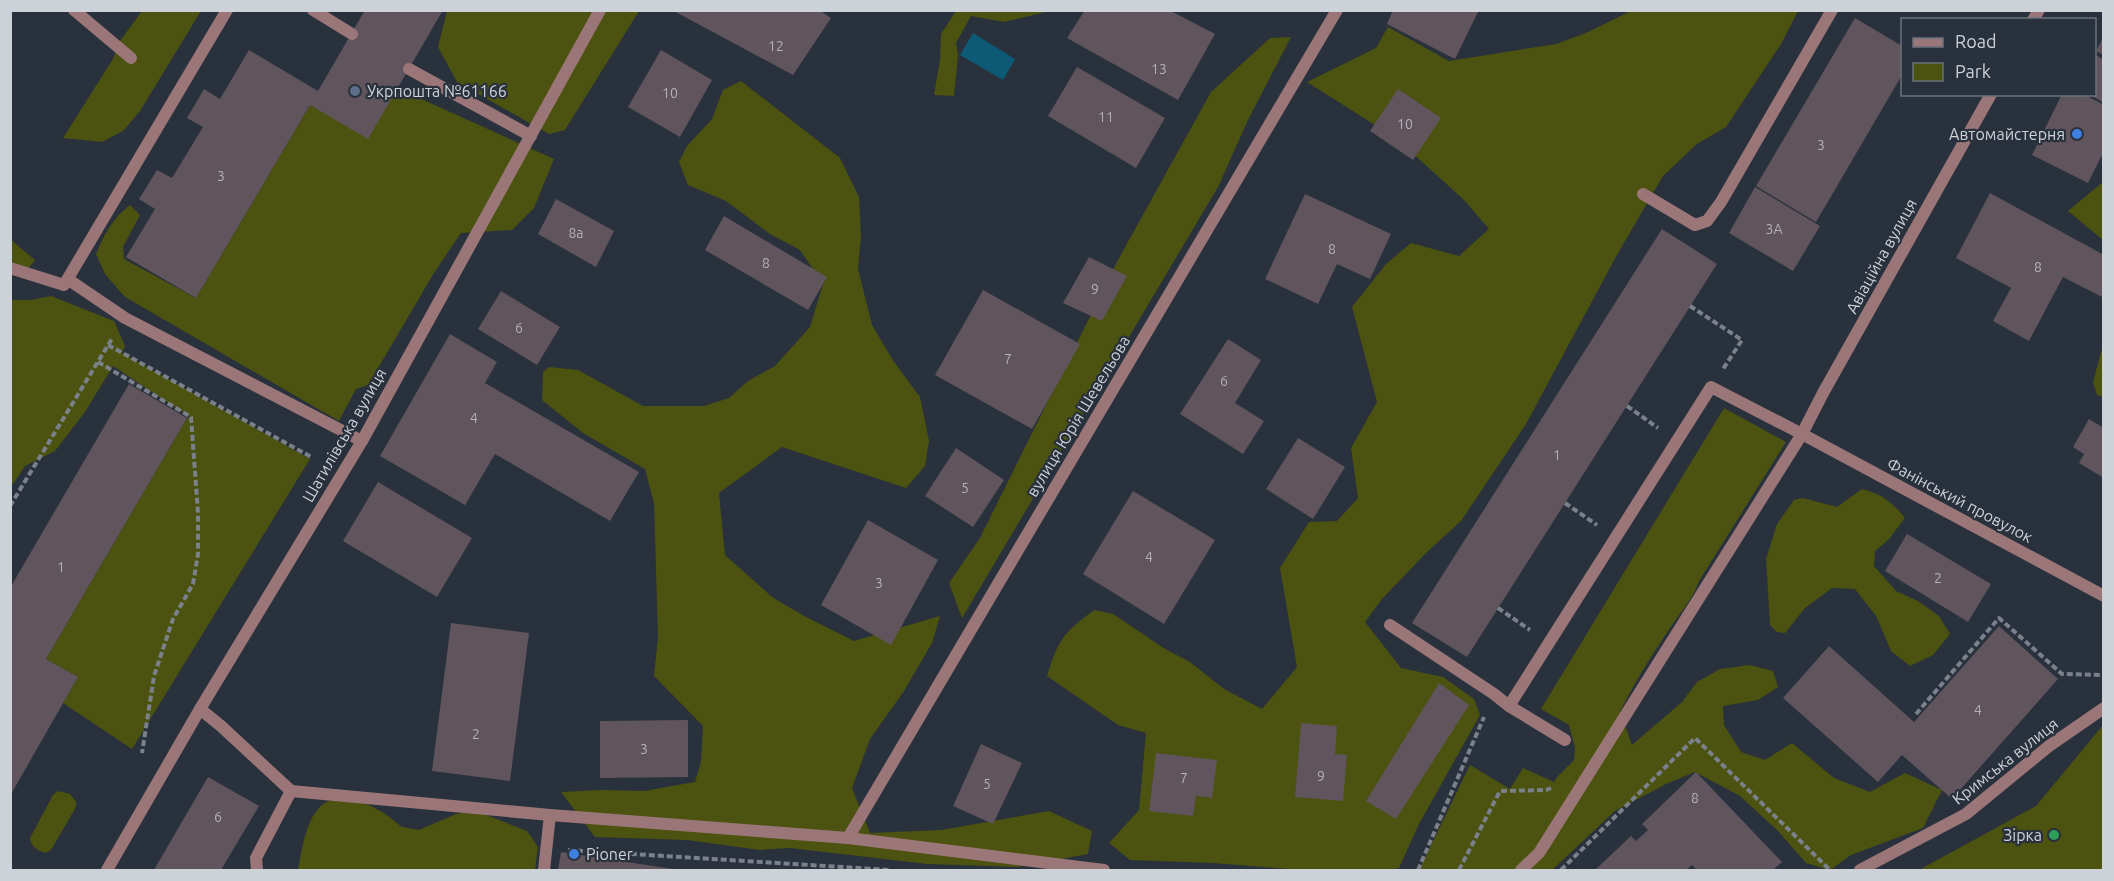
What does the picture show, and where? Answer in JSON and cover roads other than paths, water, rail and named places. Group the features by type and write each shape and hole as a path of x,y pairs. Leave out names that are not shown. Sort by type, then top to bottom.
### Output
{"street":[{"path":"74,10 131,57"},
{"path":"10,268 64,285 69,280 227,10"},
{"path":"313,10 351,34"},
{"name":"Шатилівська вулиця","path":"107,870 200,709 362,441 600,10"},
{"name":"вулиця Юрія Шевельова","path":"848,838 1337,10"},
{"path":"1643,194 1695,225 1707,221 1721,202 1832,10"},
{"path":"409,69 531,136"},
{"name":"Авіаційна вулиця","path":"1521,870 1539,853 1802,434 1990,96"},
{"path":"69,280 125,318 362,441"},
{"name":"Фанінський провулок","path":"1509,706 1711,387 2103,596"},
{"path":"1390,625 1509,706 1565,740"},
{"name":"Кримська вулиця","path":"1860,870 1966,814 2049,746 2103,708"},
{"path":"200,709 291,791 550,815 848,838 1104,870"},
{"path":"257,870 256,858 291,791"},
{"path":"544,870 550,815"}],"water":[{"path":"973,33 1015,59 1003,80 960,55"}],"place":[{"name":"Укрпошта №61166","path":"355,91"},
{"name":"Автомайстерня","path":"2077,134"},
{"name":"Зірка","path":"2054,835"},
{"name":"Pioner","path":"574,854"}]}
